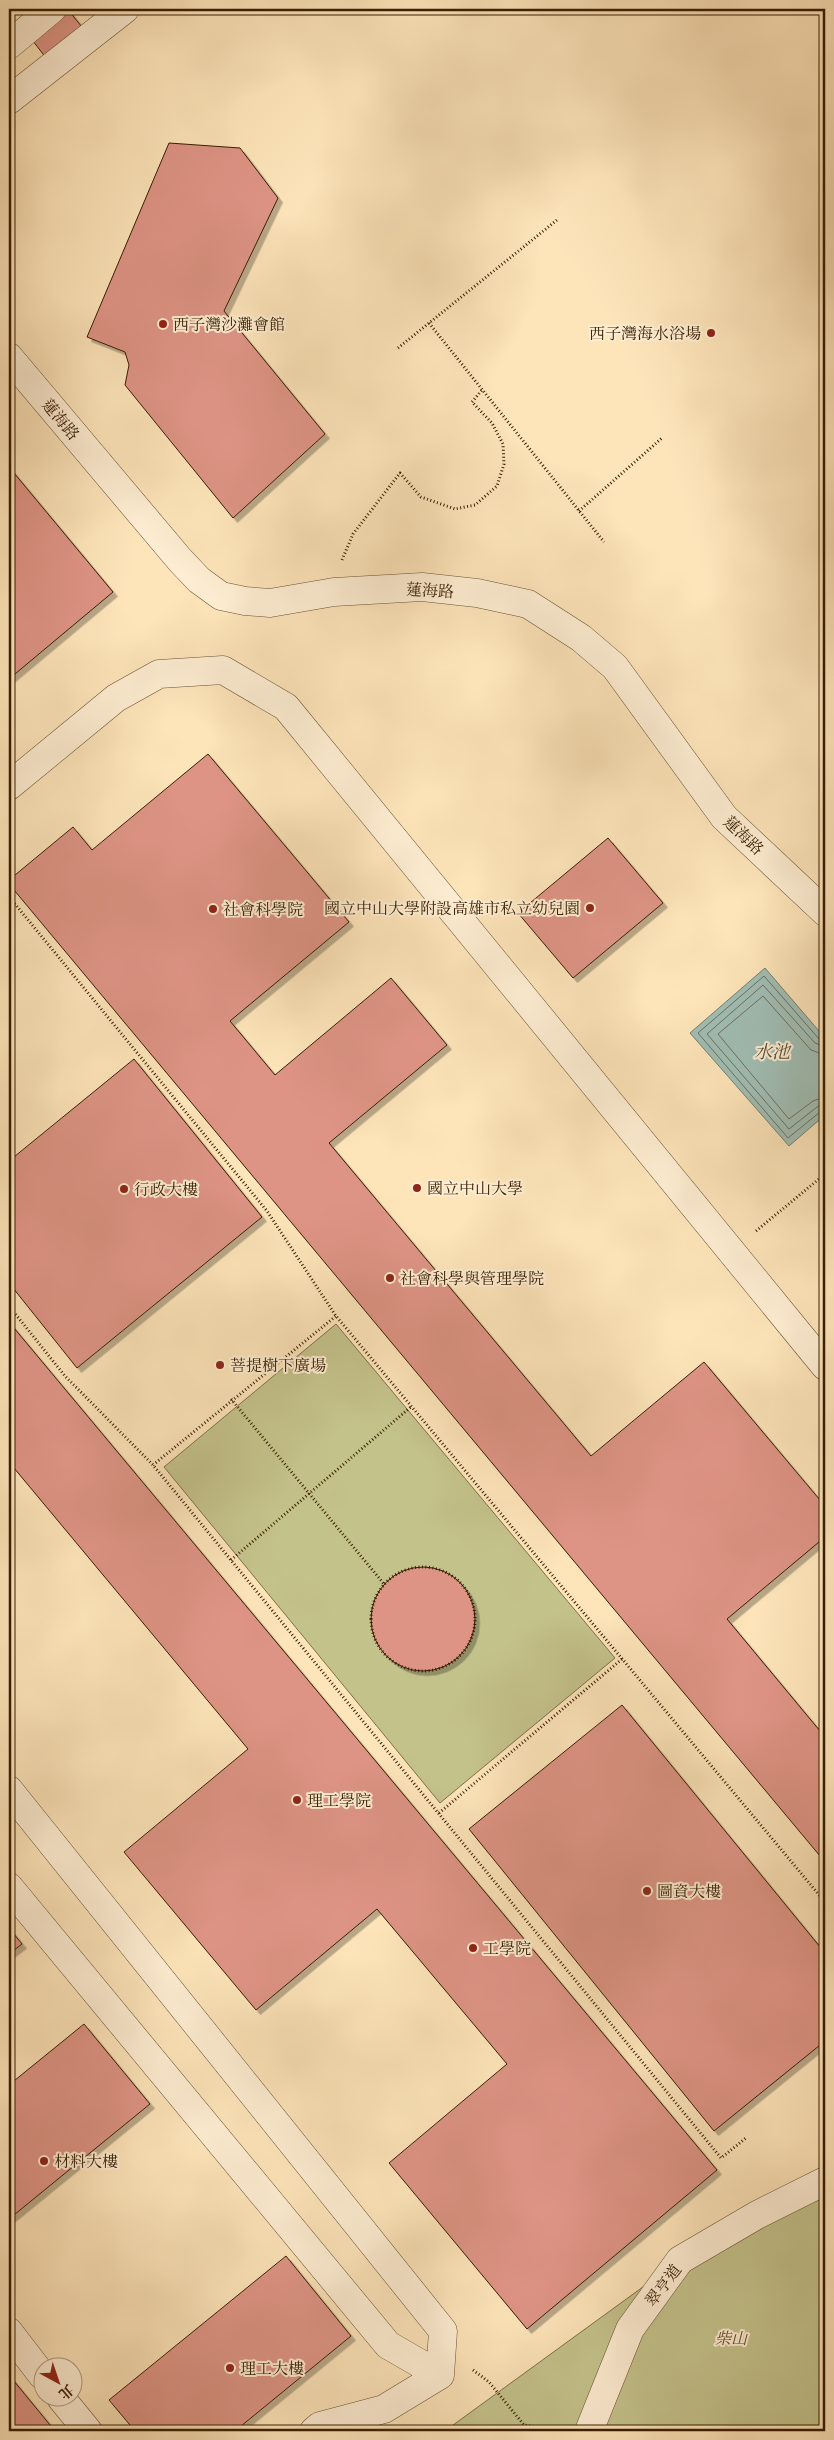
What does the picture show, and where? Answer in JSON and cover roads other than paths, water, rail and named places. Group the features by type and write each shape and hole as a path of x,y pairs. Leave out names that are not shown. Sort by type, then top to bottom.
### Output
{"street":[{"path":"9,44 52,9"},
{"path":"9,100 125,9"},
{"name":"蓮海路","path":"9,357 199,580 221,596 245,601 270,602 334,592 422,587 477,593 528,604 581,638 615,667 724,817 825,912"},
{"path":"9,786 116,698 159,674 224,670 286,707 825,1366"},
{"path":"9,1790 443,2332 440,2364 384,2409 320,2426 314,2431"},
{"path":"9,1886 388,2345 440,2364"},
{"name":"翠亨道","path":"589,2431 630,2328 680,2260 757,2215 825,2181"},
{"path":"9,2332 32,2361"},
{"path":"69,2408 88,2431"}],"water":[{"name":"水池","path":"765,968 825,1038 825,1115 789,1146 690,1033"}],"place":[{"name":"西子灣沙灘會館","path":"163,324"},
{"name":"西子灣海水浴場","path":"711,333"},
{"name":"國立中山大學附設高雄市私立幼兒園","path":"590,908"},
{"name":"社會科學院","path":"213,909"},
{"name":"國立中山大學","path":"417,1188"},
{"name":"行政大樓","path":"124,1189"},
{"name":"社會科學與管理學院","path":"390,1278"},
{"name":"菩提樹下廣場","path":"220,1365"},
{"name":"理工學院","path":"297,1800"},
{"name":"圖資大樓","path":"647,1891"},
{"name":"工學院","path":"473,1948"},
{"name":"材料大樓","path":"44,2161"},
{"name":"理工大樓","path":"230,2368"}],"park label":[{"name":"柴山","path":"731,2338"}]}
